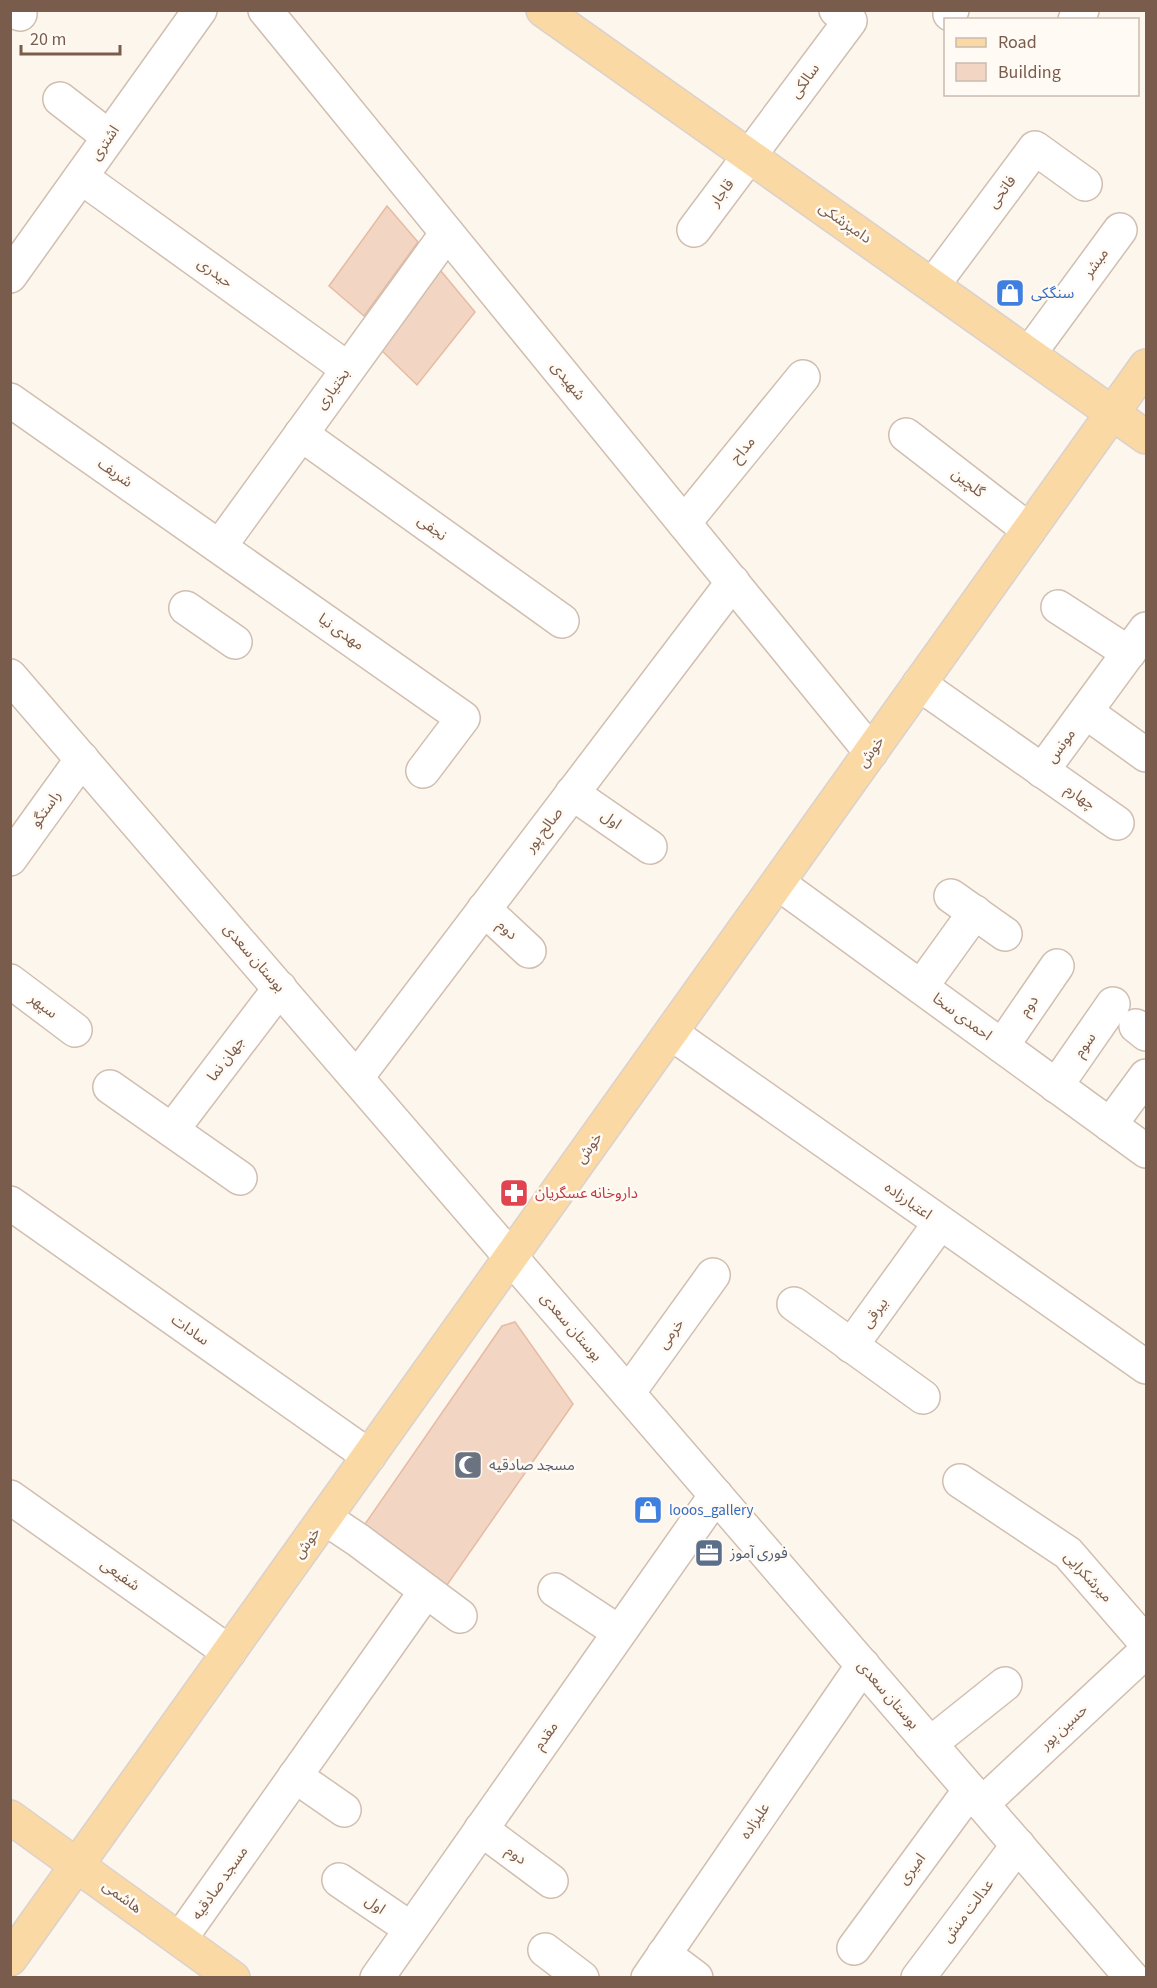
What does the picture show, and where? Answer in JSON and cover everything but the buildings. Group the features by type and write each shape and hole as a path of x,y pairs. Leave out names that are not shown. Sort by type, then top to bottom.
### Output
{"main road":[{"name":"دامپزشکی","path":"543,10 1146,437"},
{"name":"خوش","path":"10,1959 1146,366"},
{"name":"هاشمی","path":"10,1816 233,1977"}],"street":[{"name":"اشتری","path":"10,276 200,10"},
{"name":"شهیدی","path":"265,10 871,752"},
{"name":"سالکی","path":"750,157 850,21 836,10"},
{"path":"60,99 109,137"},
{"name":"فاتحی","path":"933,285 1035,148 1085,184"},
{"name":"قاجار","path":"694,230 750,157"},
{"name":"حیدری","path":"81,177 348,369"},
{"name":"مبشر","path":"1029,354 1120,230"},
{"name":"بختیاری","path":"220,546 447,233"},
{"name":"مداح","path":"684,523 803,377"},
{"name":"شریف","path":"10,400 220,546"},
{"name":"نجفی","path":"301,434 562,621"},
{"name":"گلچین","path":"906,435 1029,530"},
{"name":"مهدی نیا","path":"220,546 463,718 423,771"},
{"name":"صالح پور","path":"357,1077 732,582"},
{"path":"1058,607 1138,641"},
{"path":"186,608 235,642"},
{"name":"مونس","path":"919,684 1042,771 1138,641"},
{"name":"بوستان سعدی","path":"10,676 1018,1845 1115,1971"},
{"path":"1086,712 1146,755"},
{"name":"راستگو","path":"10,859 82,759"},
{"name":"چهارم","path":"1042,771 1117,823"},
{"name":"اول","path":"572,793 650,847"},
{"name":"احمدی سخا","path":"777,884 1146,1151"},
{"path":"921,987 963,904 1005,934"},
{"name":"دوم","path":"484,909 529,951"},
{"name":"دوم","path":"1002,1046 1057,966"},
{"name":"سپهر","path":"10,981 75,1030"},
{"name":"جهان نما","path":"172,1130 280,988"},
{"name":"سوم","path":"1056,1086 1113,1004"},
{"name":"اعتبارزاده","path":"670,1033 1146,1367"},
{"path":"1110,1125 1146,1076"},
{"path":"110,1087 240,1178"},
{"name":"سادات","path":"10,1203 369,1456"},
{"name":"بیرقی","path":"851,1346 939,1222"},
{"name":"خرمی","path":"628,1393 713,1275"},
{"path":"794,1304 923,1397"},
{"name":"میرشکرایی","path":"960,1481 1068,1553 1146,1643"},
{"name":"مقدم","path":"377,1977 716,1495"},
{"name":"شفیعی","path":"10,1497 229,1652"},
{"path":"325,1518 460,1616"},
{"path":"555,1590 619,1632"},
{"name":"مسجد صادقیه","path":"180,1939 426,1591"},
{"name":"حسین پور","path":"976,1797 1146,1651"},
{"name":"علیزاده","path":"656,1966 862,1665"},
{"path":"930,1743 1005,1684"},
{"path":"296,1776 344,1810"},
{"name":"امیری","path":"854,1948 976,1797"},
{"name":"دوم","path":"481,1829 551,1881"},
{"name":"عدالت منش","path":"918,1977 1018,1845"},
{"name":"اول","path":"339,1880 411,1929"},
{"path":"545,1950 582,1977"},
{"path":"656,1966 696,1977"}],"place":[{"name":"سنگکی","path":"1010,293"},
{"name":"داروخانه عسگریان","path":"514,1193"},
{"name":"مسجد صادقیه","path":"468,1465"},
{"name":"looos_gallery","path":"648,1510"},
{"name":"فوری آموز","path":"709,1553"}]}
